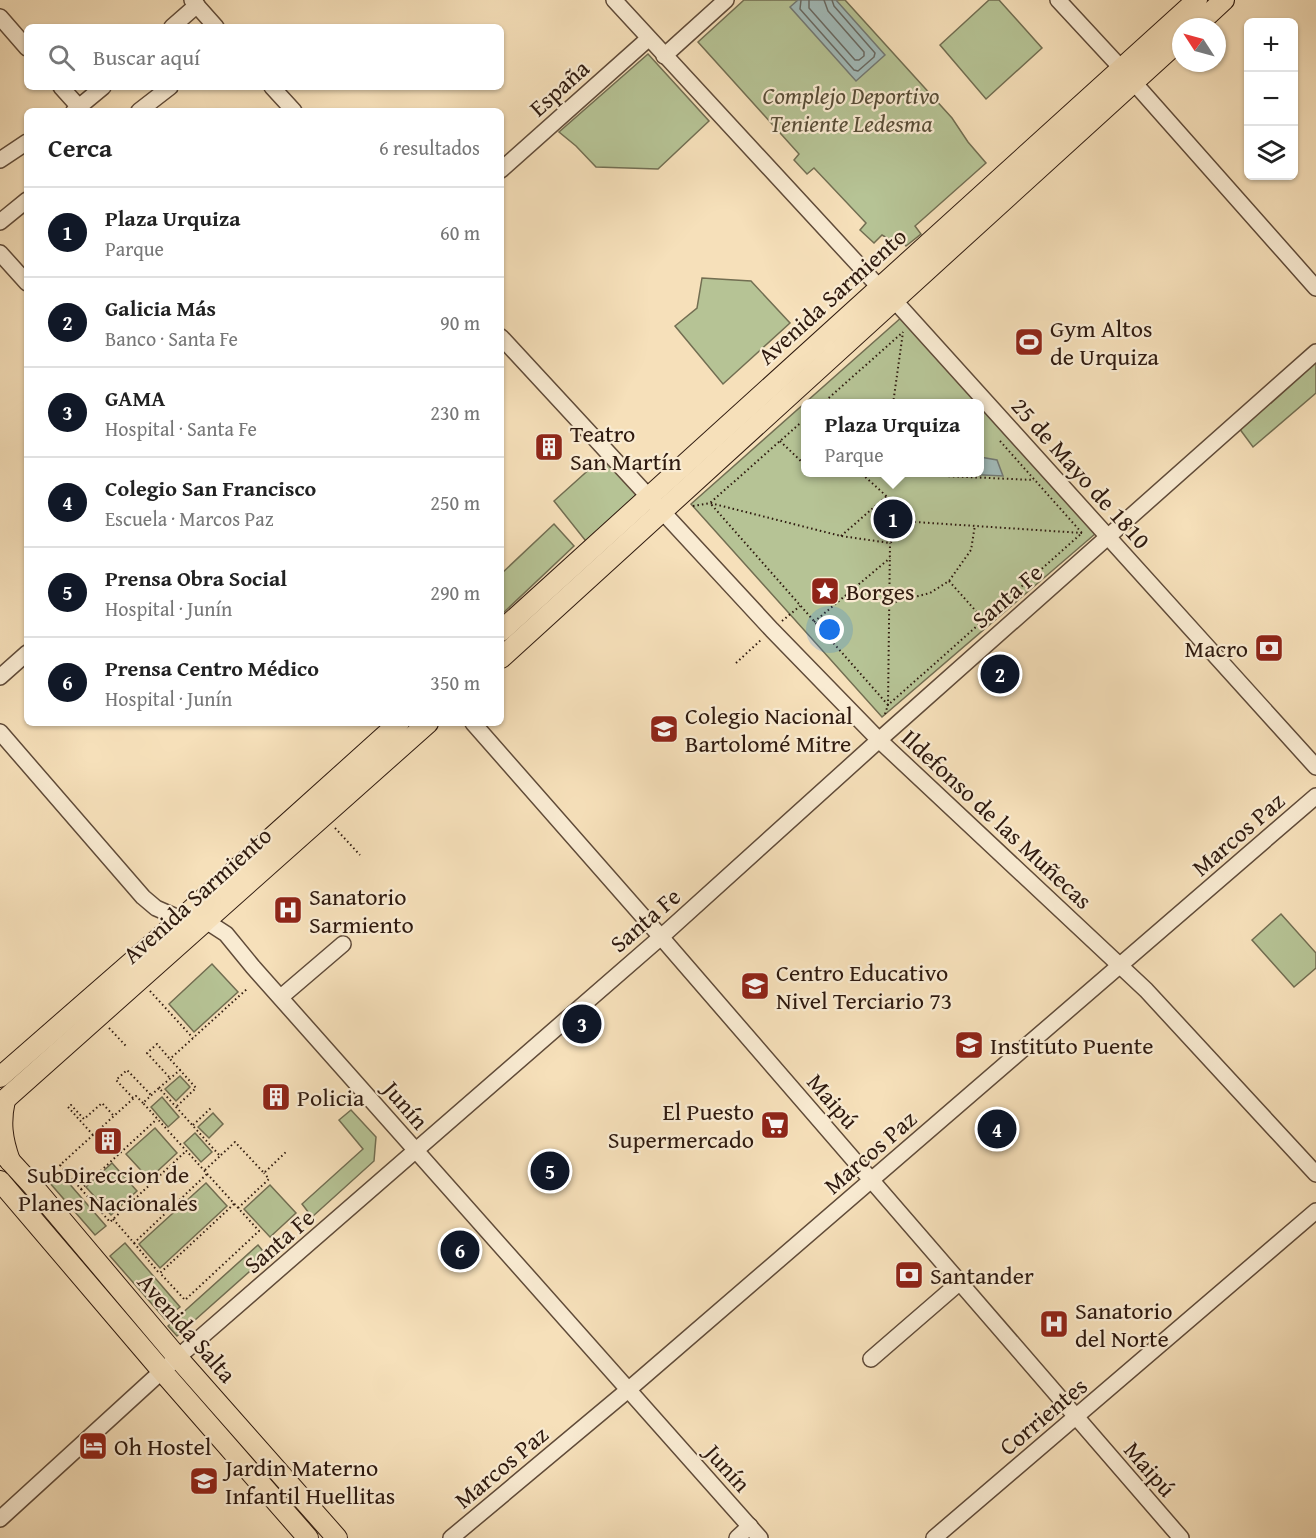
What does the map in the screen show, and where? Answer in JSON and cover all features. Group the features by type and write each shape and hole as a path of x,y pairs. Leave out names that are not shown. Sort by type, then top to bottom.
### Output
{"main road":[{"name":"Avenida Sarmiento","path":"504,655 894,300 1128,76 1197,0"},
{"path":"1204,18 1224,0"},
{"name":"Avenida Sarmiento","path":"504,628 879,287 1128,76 1172,45"},
{"name":"Avenida Sarmiento","path":"0,1077 181,919 396,726"},
{"name":"Avenida Sarmiento","path":"2,1102 425,726"},
{"path":"2,1102 2,1135 5,1155"},
{"name":"Avenida Salta","path":"5,1155 178,1358 337,1538"},
{"name":"Avenida Salta","path":"0,1181 308,1538"}],"street":[{"name":"25 de Mayo de 1810","path":"614,0 664,57 879,287 894,300 984,399"},
{"path":"664,57 726,0"},
{"path":"1058,0 1316,288"},
{"path":"175,24 195,3 213,24"},
{"path":"0,17 24,45"},
{"name":"España","path":"504,167 648,39"},
{"path":"63,90 75,108"},
{"path":"77,108 99,90"},
{"path":"143,108 166,90"},
{"path":"275,90 291,108"},
{"path":"0,160 24,144"},
{"path":"0,222 24,203"},
{"path":"0,253 24,280"},
{"name":"Ildefonso de las Muñecas","path":"504,340 772,630 879,740 1121,964 1316,1174"},
{"name":"Santa Fe","path":"0,1518 162,1371 661,937 1316,352"},
{"name":"25 de Mayo de 1810","path":"984,399 1316,767"},
{"path":"0,677 24,655"},
{"name":"Maipú","path":"476,726 872,1180 1180,1538"},
{"path":"0,732 143,897 156,908 181,919 206,921"},
{"name":"Marcos Paz","path":"451,1538 628,1390 1316,796"},
{"name":"Junín","path":"206,921 226,934 755,1532"},
{"path":"281,998 343,944"},
{"name":"Corrientes","path":"934,1538 1316,1211"},
{"path":"872,1359 960,1282"},
{"path":"737,1538 755,1532"}],"path":[{"path":"903,332 910,339"},
{"path":"828,399 903,332"},
{"path":"894,399 903,332"},
{"path":"710,503 801,422"},
{"path":"996,436 1082,533"},
{"path":"780,441 801,461"},
{"path":"865,477 888,495 915,522 1082,533 1109,537"},
{"path":"970,477 1035,480"},
{"path":"841,536 888,495"},
{"path":"663,511 710,503 841,536 891,543"},
{"path":"710,503 888,705"},
{"path":"879,740 888,705 891,543 915,522"},
{"path":"890,603 930,593 949,581 971,550 975,525"},
{"path":"888,705 1082,533"},
{"path":"814,622 890,558"},
{"path":"949,581 983,620"},
{"path":"323,815 360,855"},
{"path":"146,987 193,1038"},
{"path":"170,1059 248,988"},
{"path":"106,1024 126,1046"},
{"path":"170,1078 147,1053 157,1044 196,1088 176,1107"},
{"path":"133,1098 116,1080 127,1070 151,1095"},
{"path":"143,1103 180,1070"},
{"path":"159,1088 220,1156"},
{"path":"113,1219 185,1300 259,1231 143,1103 136,1096 133,1098 60,1165 110,1221 186,1151"},
{"path":"93,1135 68,1107 71,1105 84,1119 102,1103 114,1116"},
{"path":"192,1125 212,1107"},
{"path":"81,1189 157,1119"},
{"path":"204,1171 235,1142 264,1173 269,1179 238,1208"},
{"path":"264,1173 287,1151"},
{"path":"134,1243 207,1174"},
{"path":"160,1273 234,1204"}],"green space":[{"name":"Complejo Deportivo Teniente Ledesma","path":"744,0 845,0 952,118 986,163 915,226 921,234 906,246 900,237 894,242 882,235 874,243 860,230 866,223 814,168 807,174 794,160 799,154 698,42"},
{"path":"989,0 999,0 1042,48 986,99 940,45"},
{"path":"648,54 709,121 658,169 596,167 559,132"},
{"path":"702,278 751,281 790,323 723,384 675,326 697,308"},
{"path":"903,316 976,399 809,399"},
{"path":"1316,358 1316,393 1253,447 1239,428"},
{"path":"801,406 801,477 984,477 984,408 1095,534 882,717 691,504"},
{"path":"603,457 649,496 589,545 554,501"},
{"path":"554,524 574,546 504,612 504,571"},
{"path":"1281,914 1316,953 1316,968 1294,987 1252,940"},
{"path":"212,964 238,992 194,1032 169,1004"},
{"path":"180,1076 190,1087 176,1101 165,1089"},
{"path":"162,1097 179,1117 168,1127 151,1107"},
{"path":"351,1110 376,1137 374,1161 312,1217 302,1204 363,1149 339,1120"},
{"path":"213,1113 223,1124 209,1138 198,1127"},
{"path":"155,1128 177,1153 149,1179 126,1154"},
{"path":"195,1133 212,1152 201,1162 184,1143"},
{"path":"112,1163 137,1191 111,1215 86,1187"},
{"path":"60,1173 106,1226 95,1235 49,1182"},
{"path":"206,1183 227,1206 160,1268 139,1244"},
{"path":"270,1185 296,1213 270,1237 244,1209"},
{"path":"125,1243 180,1307 165,1319 110,1256"},
{"path":"258,1245 267,1256 177,1336 168,1326"}],"water":[{"path":"798,0 836,0 885,55 856,81 790,7"},
{"path":"984,458 997,460 1003,476 984,475"}],"place":[{"name":"Gym Altos de Urquiza","path":"1029,342"},
{"name":"Teatro San Martín","path":"549,447"},
{"name":"Plaza Urquiza","path":"893,519"},
{"name":"Borges","path":"825,591"},
{"name":"Macro","path":"1269,648"},
{"name":"Galicia Más","path":"1000,674"},
{"name":"Colegio Nacional Bartolomé Mitre","path":"664,729"},
{"name":"Sanatorio Sarmiento","path":"288,910"},
{"name":"Centro Educativo Nivel Terciario 73","path":"755,986"},
{"name":"GAMA","path":"582,1024"},
{"name":"Instituto Puente","path":"969,1045"},
{"name":"Policia","path":"276,1097"},
{"name":"El Puesto Supermercado","path":"775,1125"},
{"name":"Colegio San Francisco","path":"997,1129"},
{"name":"SubDireccion de Planes Nacionales","path":"108,1141"},
{"name":"Prensa Obra Social","path":"550,1171"},
{"name":"Prensa Centro Médico","path":"460,1250"},
{"name":"Santander","path":"909,1275"},
{"name":"Sanatorio del Norte","path":"1054,1324"},
{"name":"Oh Hostel","path":"93,1446"},
{"name":"Jardin Materno Infantil Huellitas","path":"204,1481"}]}
